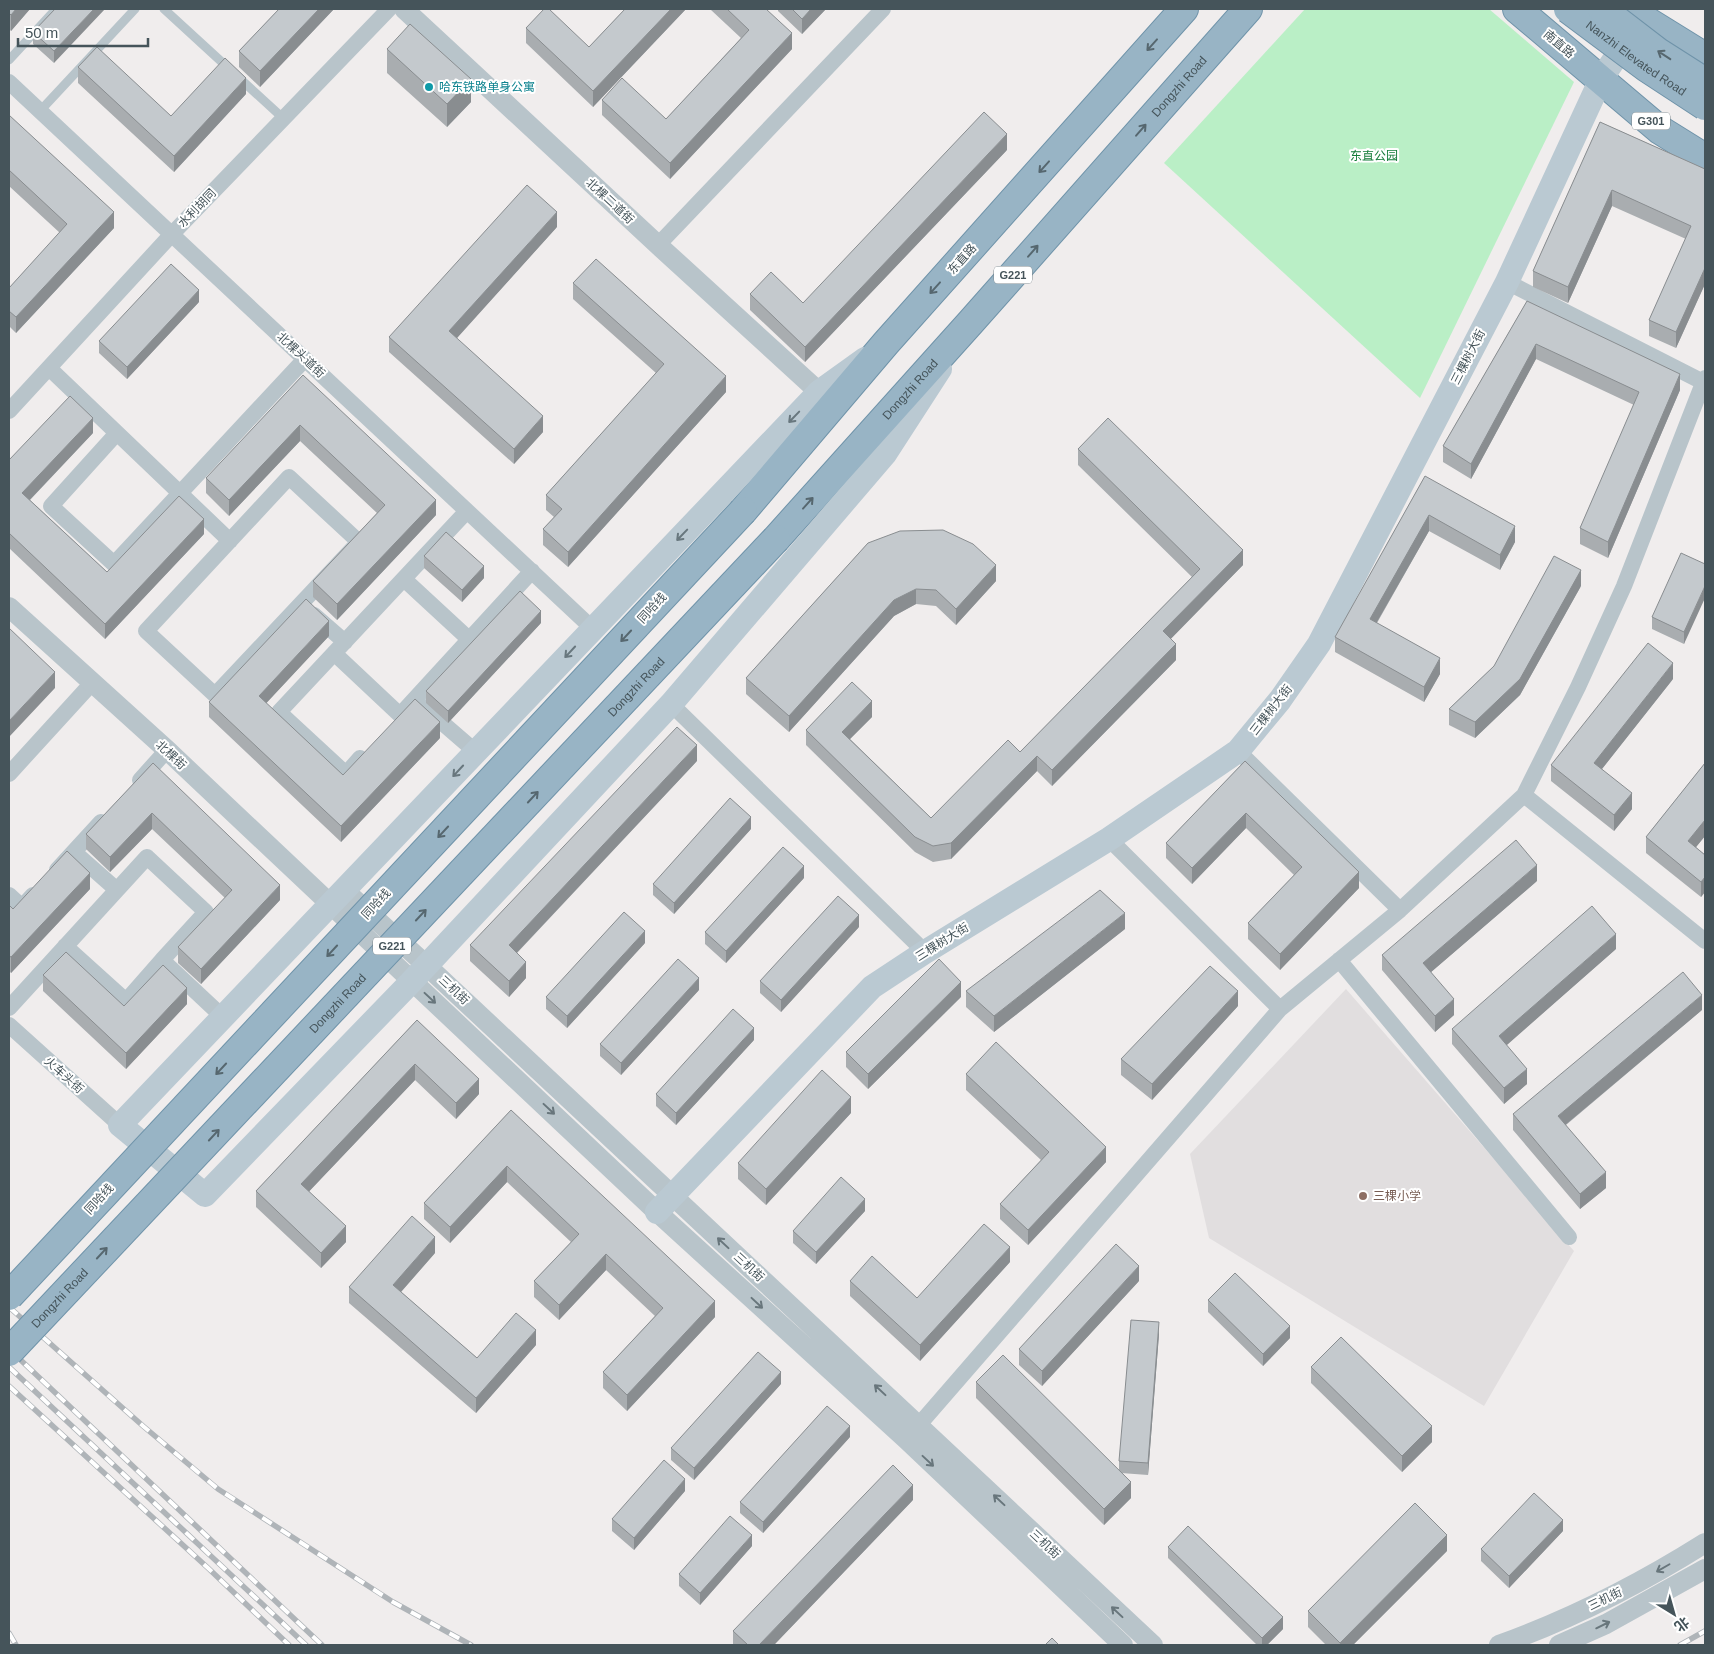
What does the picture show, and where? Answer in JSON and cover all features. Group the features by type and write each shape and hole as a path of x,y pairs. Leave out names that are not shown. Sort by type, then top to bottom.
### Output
{"highway":[{"name":"东直路","path":"742,511 886,343 1184,9"},
{"name":"Dongzhi Road","path":"9,1352 776,539 1248,9"},
{"name":"南直路","path":"1517,9 1600,79"},
{"name":"Nanzhi Elevated Road","path":"1568,9 1647,68 1705,106"},
{"name":"Nanzhi Elevated Road","path":"1602,9 1658,52 1705,82"},
{"path":"1642,12 1705,51"},
{"path":"1642,12 1705,57"},
{"path":"1600,79 1705,137"},
{"name":"G301","path":"1600,79 1660,130 1705,158"},
{"name":"同哈线","path":"9,1296 742,511"}],"main road":[{"name":"三棵树大街","path":"665,1204 872,987 925,952 1109,839 1238,751 1280,700 1319,644 1506,282 1600,79 1642,12"},
{"path":"886,343 818,392 224,1018 120,1125 205,1195 419,973 671,704 885,454 970,323"}],"street":[{"name":"水利胡同","path":"9,411 172,234 389,9"},
{"name":"北棵二道街","path":"404,9 818,392"},
{"path":"658,246 883,9"},
{"name":"北棵头道街","path":"9,82 592,628"},
{"path":"912,1432 1280,1009 1400,910 1524,796 1578,687 1624,586 1704,380 1506,282"},
{"path":"117,433 51,506 114,564 305,359"},
{"path":"49,368 230,540"},
{"path":"289,477 359,542 301,603 215,695 146,631 289,477"},
{"path":"370,747 346,774 279,712 467,511"},
{"path":"388,728 532,572"},
{"path":"404,579 470,640"},
{"path":"301,603 400,715"},
{"name":"北棵街","path":"9,607 167,750 338,897"},
{"path":"9,774 92,682"},
{"path":"415,699 476,752"},
{"path":"671,704 925,952"},
{"path":"127,794 167,750"},
{"path":"1238,751 1400,910"},
{"path":"1524,796 1705,941"},
{"path":"9,895 22,907 114,808"},
{"path":"1109,839 1280,1009"},
{"path":"74,852 117,890"},
{"path":"9,1008 65,946 147,857 206,912 126,1001 65,946"},
{"name":"三机街","path":"338,897 665,1204 912,1432 1152,1645"},
{"path":"162,960 224,1018"},
{"path":"1339,960 1568,1238"},
{"name":"火车头街","path":"9,1025 120,1125"},
{"name":"三机街","path":"912,1432 1123,1645"},
{"name":"三机街","path":"1499,1645 1567,1617 1619,1592 1705,1543"},
{"name":"三机街","path":"1559,1645 1606,1624 1705,1569"}],"lane":[{"path":"9,60 56,9"},
{"path":"40,111 134,9"},
{"path":"164,9 284,119"}],"shaded area":[{"name":"三棵小学","path":"1346,989 1574,1251 1484,1406 1209,1238 1190,1154"}],"green space":[{"name":"东直公园","path":"1305,9 1489,9 1574,82 1420,398 1164,163"}],"building":[{"path":"9,9 16,9 11,15"},
{"path":"55,9 94,9 54,51 33,32"},
{"path":"279,9 319,9 260,71 239,51"},
{"path":"544,9 549,9 589,47 625,9 671,9 593,91 526,28"},
{"path":"727,9 766,9 792,33 670,163 602,100 622,78 666,119 749,30"},
{"path":"792,9 811,9 802,19"},
{"path":"410,24 471,79 447,104 387,49"},
{"path":"97,47 171,116 225,58 246,78 174,156 78,67"},
{"path":"984,112 1007,134 805,347 750,294 771,272 803,303"},
{"path":"9,115 114,212 16,317 9,311 9,288 67,224 9,170"},
{"path":"1600,122 1705,169 1705,268 1676,332 1649,320 1691,226 1612,190 1568,287 1533,271"},
{"path":"527,185 557,212 449,331 543,416 514,449 389,337"},
{"path":"596,259 726,376 568,552 543,529 562,509 546,495 664,364 573,283"},
{"path":"171,264 199,290 127,367 99,341"},
{"path":"1527,301 1680,374 1608,542 1580,528 1639,392 1536,344 1471,464 1443,446"},
{"path":"303,375 436,500 337,604 313,581 385,505 300,425 229,500 206,478"},
{"path":"70,396 93,418 22,493 107,572 179,496 204,519 105,624 9,533 9,460"},
{"path":"1108,418 1243,550 1163,631 1176,644 1052,770 1037,756 951,843 933,846 915,837 806,730 852,682 872,701 842,732 931,818 1008,740 1020,752 1200,569 1078,449"},
{"path":"1425,476 1515,526 1500,555 1429,515 1370,619 1440,658 1424,687 1335,637"},
{"path":"943,530 973,544 996,565 956,609 936,590 916,589 894,600 789,716 746,678 868,543 900,531"},
{"path":"446,532 484,566 462,590 424,556"},
{"path":"1681,553 1705,564 1705,586 1684,632 1652,617"},
{"path":"1554,556 1581,570 1520,679 1475,722 1449,709 1494,666"},
{"path":"520,591 541,611 448,711 426,691"},
{"path":"306,599 329,621 259,696 343,775 415,699 440,722 341,826 209,702"},
{"path":"9,628 55,672 9,721"},
{"path":"1648,643 1673,663 1594,763 1632,793 1614,815 1551,765"},
{"path":"677,727 697,745 509,945 526,962 509,981 470,945"},
{"path":"1245,761 1359,872 1280,954 1248,923 1302,867 1246,813 1192,868 1166,843"},
{"path":"153,763 280,885 201,969 178,947 232,890 152,813 110,857 86,834"},
{"path":"1705,763 1705,820 1688,841 1705,855 1705,877 1701,882 1646,837"},
{"path":"730,798 751,817 674,903 653,884"},
{"path":"1516,840 1537,865 1423,963 1454,999 1435,1016 1382,955"},
{"path":"783,847 804,866 726,951 705,932"},
{"path":"67,851 90,873 11,957 9,956 9,905 13,909"},
{"path":"1100,890 1125,913 994,1016 966,991"},
{"path":"838,896 859,915 781,1000 760,981"},
{"path":"1592,906 1616,934 1499,1036 1527,1069 1504,1088 1452,1029"},
{"path":"624,912 645,931 567,1016 546,997"},
{"path":"66,952 124,1006 163,965 187,988 126,1053 43,975"},
{"path":"678,959 699,978 621,1063 600,1044"},
{"path":"939,959 961,982 868,1074 846,1052"},
{"path":"1210,966 1238,991 1152,1084 1121,1059"},
{"path":"1683,972 1702,995 1558,1116 1606,1172 1580,1194 1513,1114"},
{"path":"733,1009 754,1028 676,1113 656,1094"},
{"path":"417,1020 479,1079 456,1103 415,1064 301,1184 346,1226 321,1253 256,1191"},
{"path":"996,1042 1106,1147 1028,1230 1000,1204 1049,1152 966,1074"},
{"path":"822,1070 851,1097 766,1189 738,1163"},
{"path":"511,1110 715,1301 627,1395 603,1372 663,1308 606,1254 559,1305 534,1281 579,1234 507,1166 450,1227 424,1203"},
{"path":"841,1177 865,1199 816,1252 793,1231"},
{"path":"412,1216 435,1237 393,1285 477,1358 516,1313 536,1330 476,1398 349,1287"},
{"path":"984,1224 1010,1247 920,1345 850,1281 872,1256 917,1298"},
{"path":"1116,1244 1139,1266 1042,1371 1019,1349"},
{"path":"1235,1273 1290,1326 1263,1354 1208,1300"},
{"path":"1131,1320 1159,1322 1148,1463 1119,1461"},
{"path":"1341,1337 1432,1426 1402,1456 1311,1367"},
{"path":"758,1352 781,1372 694,1468 671,1448"},
{"path":"1003,1355 1131,1482 1104,1509 976,1382"},
{"path":"827,1406 850,1426 763,1522 740,1502"},
{"path":"664,1460 685,1479 634,1538 612,1519"},
{"path":"893,1465 913,1485 759,1645 748,1645 733,1631"},
{"path":"1534,1493 1563,1520 1509,1576 1481,1549"},
{"path":"1415,1503 1447,1535 1340,1643 1308,1611"},
{"path":"730,1516 752,1535 700,1593 679,1574"},
{"path":"1188,1526 1283,1617 1262,1638 1168,1547"},
{"path":"1052,1638 1059,1645 1045,1645"}],"railway":[{"path":"9,1307 143,1426 218,1489 393,1602 471,1645"},
{"path":"9,1349 322,1645"},
{"path":"9,1367 306,1645"},
{"path":"9,1386 208,1568 289,1645"},
{"path":"1680,1645 1705,1631"},
{"path":"9,1633 16,1645"}],"place":[{"name":"哈东铁路单身公寓","path":"429,87"},
{"name":"三棵小学","path":"1363,1196"}]}
